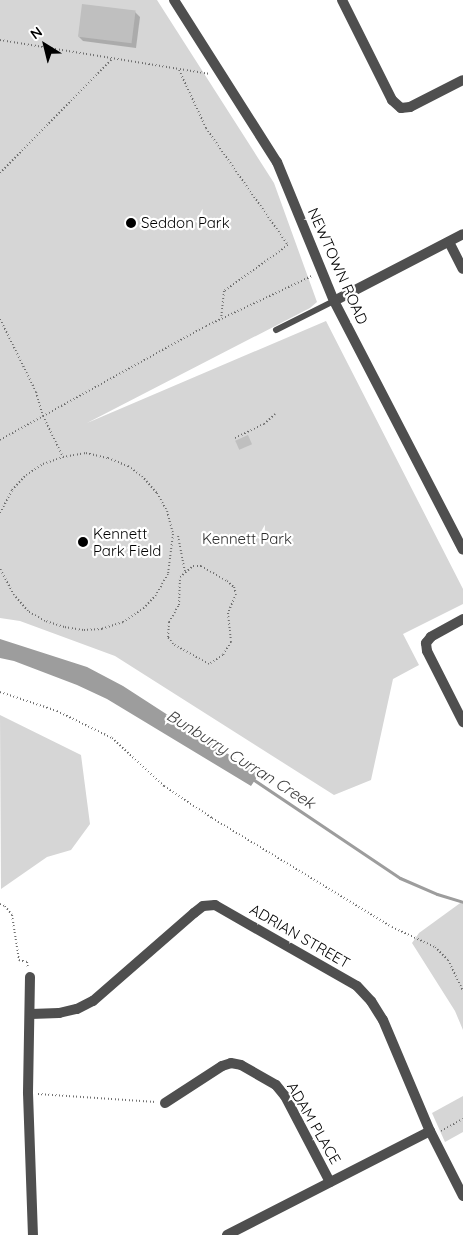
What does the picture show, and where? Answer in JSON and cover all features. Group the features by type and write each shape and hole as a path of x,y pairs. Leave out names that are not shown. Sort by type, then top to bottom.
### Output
{"street":[{"name":"NEWTOWN ROAD","path":"174,0 277,162 334,301 463,550"},
{"path":"342,0 392,100 401,108 410,107 463,80"},
{"path":"334,301 463,234"},
{"path":"449,242 463,269"},
{"path":"463,620 431,637 426,643 427,651 463,722"},
{"name":"ADRIAN STREET","path":"31,1014 59,1013 77,1009 93,1001 194,913 203,906 215,905 357,986 371,1001 383,1020 431,1133 463,1196"},
{"path":"30,977 31,1014 28,1093 33,1235"},
{"name":"ADAM PLACE","path":"164,1103 222,1066 231,1063 241,1065 276,1085 285,1096 330,1182"},
{"path":"227,1235 431,1133"}],"lane":[{"path":"276,330 334,301"}],"path":[{"path":"0,40 222,76"},
{"path":"0,173 112,59"},
{"path":"179,70 206,128 288,246 224,291 221,319"},
{"path":"0,440 221,319 322,271"},
{"path":"0,320 36,392 43,416 63,457"},
{"path":"235,438 264,424 275,414"},
{"path":"0,513 12,490 26,475 43,464 63,457 86,453 108,458 128,466 142,476 157,494 167,512 173,534 168,574 156,595 144,608 123,622 102,629 64,628 45,621 28,610 14,595 0,569"},
{"path":"178,536 185,571"},
{"path":"193,566 202,566 234,587 236,594 228,613 231,642 223,655 210,664 173,644 168,637 169,622 179,605 180,577 185,571 193,566"},
{"path":"0,692 57,711 112,738 164,786 212,818 392,927 435,947 448,960 463,991"},
{"path":"0,904 5,906 12,915 19,960 28,962 30,977"},
{"path":"28,1093 164,1103"},
{"path":"431,1133 463,1119"}],"green space":[{"name":"Kennett Park","path":"0,0 157,0 274,183 317,302 310,308 87,423 326,321 463,589 463,604 403,634 419,665 393,679 371,780 334,795 115,656 20,621 0,618"},
{"path":"0,715 81,755 90,824 71,850 47,857 1,889"},
{"path":"463,901 463,1030 455,1011 412,943 419,933"},
{"path":"463,1096 463,1132 445,1142 432,1113"}],"shaded area":[{"path":"0,639 87,667 123,686 259,774 251,786 107,699 77,685 14,661 0,658"}],"building":[{"path":"82,4 136,11 132,43 78,37"},
{"path":"248,435 252,444 239,450 235,441"}],"waterway":[{"name":"Bunburry Curran Creek","path":"251,778 400,878 437,894 463,902"}],"place":[{"name":"Seddon Park","path":"131,223"},
{"name":"Kennett Park Field","path":"83,542"}]}
